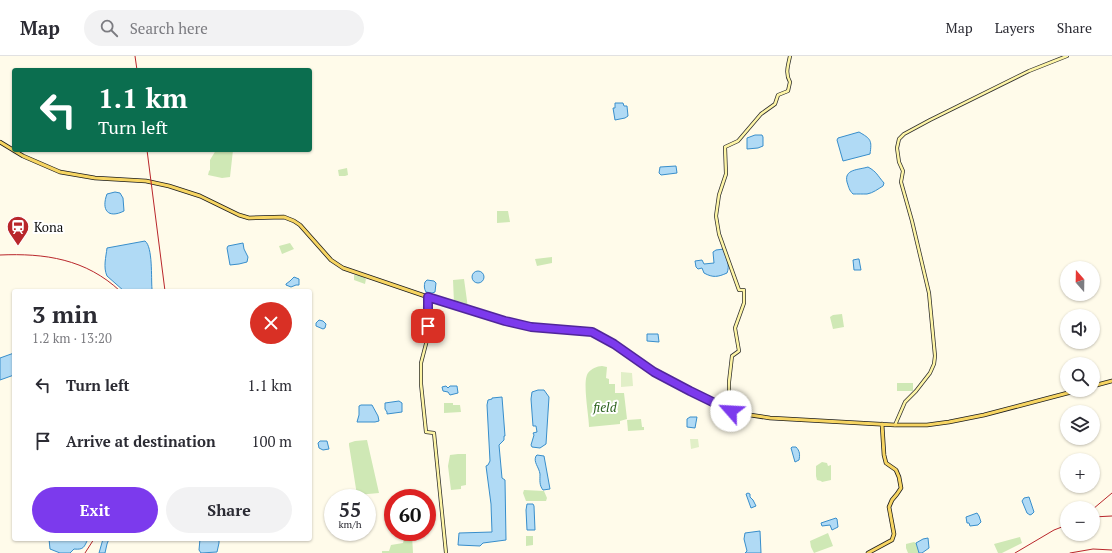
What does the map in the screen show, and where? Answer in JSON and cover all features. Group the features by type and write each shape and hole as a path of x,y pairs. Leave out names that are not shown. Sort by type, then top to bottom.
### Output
{"main road":[{"path":"0,142 12,149"},
{"path":"16,152 60,172 95,178 146,181 170,186 200,196 239,215 249,218 284,217 294,221 300,226 331,260 342,268 505,321 531,327 592,332 614,344 659,375 731,411 770,418 895,425 927,425 984,415 1060,395"},
{"path":"1100,384 1112,381"},
{"path":"868,553 892,540 894,534 890,507 892,500 901,488 899,476 896,470 886,463 882,424"}],"street":[{"path":"731,411 729,382 732,356 739,351 735,328 740,310 744,303 744,290 739,290 719,234 716,216 719,195 726,174 725,147 738,141 761,114 775,104 778,95 788,91 790,82 787,70 790,56"},
{"path":"895,425 905,402 930,373 934,364 935,356 929,292 901,182 903,170 897,148 899,139 904,134 930,120 1024,73 1068,56"},
{"path":"428,297 427,340 421,363 421,384 426,432 434,433 446,553"}],"green space":[{"path":"215,152 233,152 230,177 222,178 208,175 210,170 210,160"},
{"path":"347,168 348,175 339,176 338,170"},
{"path":"497,211 508,211 510,222 497,223"},
{"path":"290,243 294,249 282,254 279,246"},
{"path":"552,257 552,263 537,266 535,259"},
{"path":"354,275 362,276 366,279 365,284 354,280"},
{"path":"464,279 468,308 454,303 453,280"},
{"path":"842,314 844,327 833,329 830,317 833,315"},
{"name":"field","path":"602,366 607,367 606,378 609,379 609,384 615,384 615,393 624,393 627,419 620,421 620,424 589,427 586,377 591,370"},
{"path":"621,372 632,373 633,386 621,387"},
{"path":"897,383 913,383 913,391 897,391"},
{"path":"444,403 460,405 461,412 444,413"},
{"path":"641,419 644,430 628,431 627,420"},
{"path":"690,439 698,439 699,447 691,449"},
{"path":"367,440 379,493 376,493 376,489 356,489 349,445 349,443"},
{"path":"466,454 466,485 461,486 461,489 451,490 448,466 450,455"},
{"path":"822,462 827,463 828,466 831,465 831,480 822,482 817,480 816,466"},
{"path":"524,490 544,491 547,498 546,501 526,501 523,493"},
{"path":"828,533 833,546 814,553 810,541"},
{"path":"526,536 533,536 533,545 526,546"},
{"path":"1020,537 1022,543 1002,553 998,553 994,544"},
{"path":"404,541 412,541 413,553 382,553 382,551 389,551 391,545 403,543"},
{"path":"916,543 919,553 908,553 906,544"}],"water":[{"path":"615,103 623,103 624,106 627,106 628,116 615,120 613,108 615,108"},
{"path":"859,132 870,140 870,154 843,161 837,140 838,138"},
{"path":"755,135 762,135 763,146 747,149 747,138"},
{"path":"676,166 677,173 661,175 659,173 660,167"},
{"path":"868,167 875,172 884,183 883,186 867,194 853,194 847,182 848,175 850,172"},
{"path":"115,192 120,193 123,198 124,211 114,214 107,212 105,200 107,194"},
{"path":"145,241 148,244 149,249 152,289 122,289 107,276 105,266 107,248"},
{"path":"243,243 248,257 247,262 230,265 227,248 228,246"},
{"path":"724,249 728,264 727,273 718,276 707,275 704,273 702,268 698,269 696,267 695,261 702,260 704,264 714,263 713,252"},
{"path":"859,259 861,270 854,270 853,260"},
{"path":"478,271 482,273 484,277 482,281 478,283 474,281 472,277 474,273"},
{"path":"294,277 299,279 299,285 291,287 286,285 286,284"},
{"path":"427,280 434,281 436,283 435,292 426,292 424,284"},
{"path":"319,320 326,324 325,328 323,329 316,326 316,323"},
{"path":"647,334 658,334 659,342 647,341"},
{"path":"12,354 12,376 0,380 0,358"},
{"path":"446,386 448,388 450,386 457,386 458,393 450,395 448,392 443,391 442,387"},
{"path":"544,390 549,397 546,444 540,448 532,447 531,445 534,435 533,433 537,432 536,426 533,426 531,399 532,392"},
{"path":"502,397 505,436 504,440 499,445 502,478 505,480 506,540 483,543 480,546 458,545 459,533 492,532 491,504 486,466 490,461 487,405 488,400"},
{"path":"399,401 402,403 402,412 387,414 385,403"},
{"path":"372,405 379,421 357,422 359,406"},
{"path":"690,417 697,417 695,428 687,427 687,419"},
{"path":"320,441 327,441 329,449 323,450 319,448 318,443"},
{"path":"796,447 800,456 799,460 795,462 791,448"},
{"path":"537,455 544,456 550,489 543,490 541,486 540,474 535,460"},
{"path":"748,493 756,506 751,508 746,494"},
{"path":"1029,497 1034,512 1030,515 1027,513 1022,501 1024,498"},
{"path":"527,504 533,504 534,506 535,530 527,530"},
{"path":"977,513 981,522 978,525 970,526 969,523 967,523 966,517"},
{"path":"836,518 838,527 832,530 830,525 822,526 821,523"},
{"path":"760,531 761,553 745,553 747,551 744,539 745,533"},
{"path":"928,538 929,548 922,553 919,553 916,543"},
{"path":"49,541 87,541 82,548 74,549 70,553 60,553 50,549"},
{"path":"102,541 108,541 105,553 99,553"},
{"path":"200,541 219,541 217,552 201,553 199,550"}],"railway":[{"path":"135,56 137,68"},
{"path":"147,152 165,289"},
{"path":"0,255 33,255 64,260 93,272 107,280 118,289"},
{"path":"1100,503 1112,493"},
{"path":"1100,517 1112,516"},
{"path":"1015,553 1060,528"},
{"path":"85,553 93,541"},
{"path":"1070,553 1093,549 1112,550"}],"place":[{"name":"Kona","path":"18,246"}],"route":[{"path":"428,326 428,297 505,321 531,327 592,332 614,344 654,372 731,411"}]}
